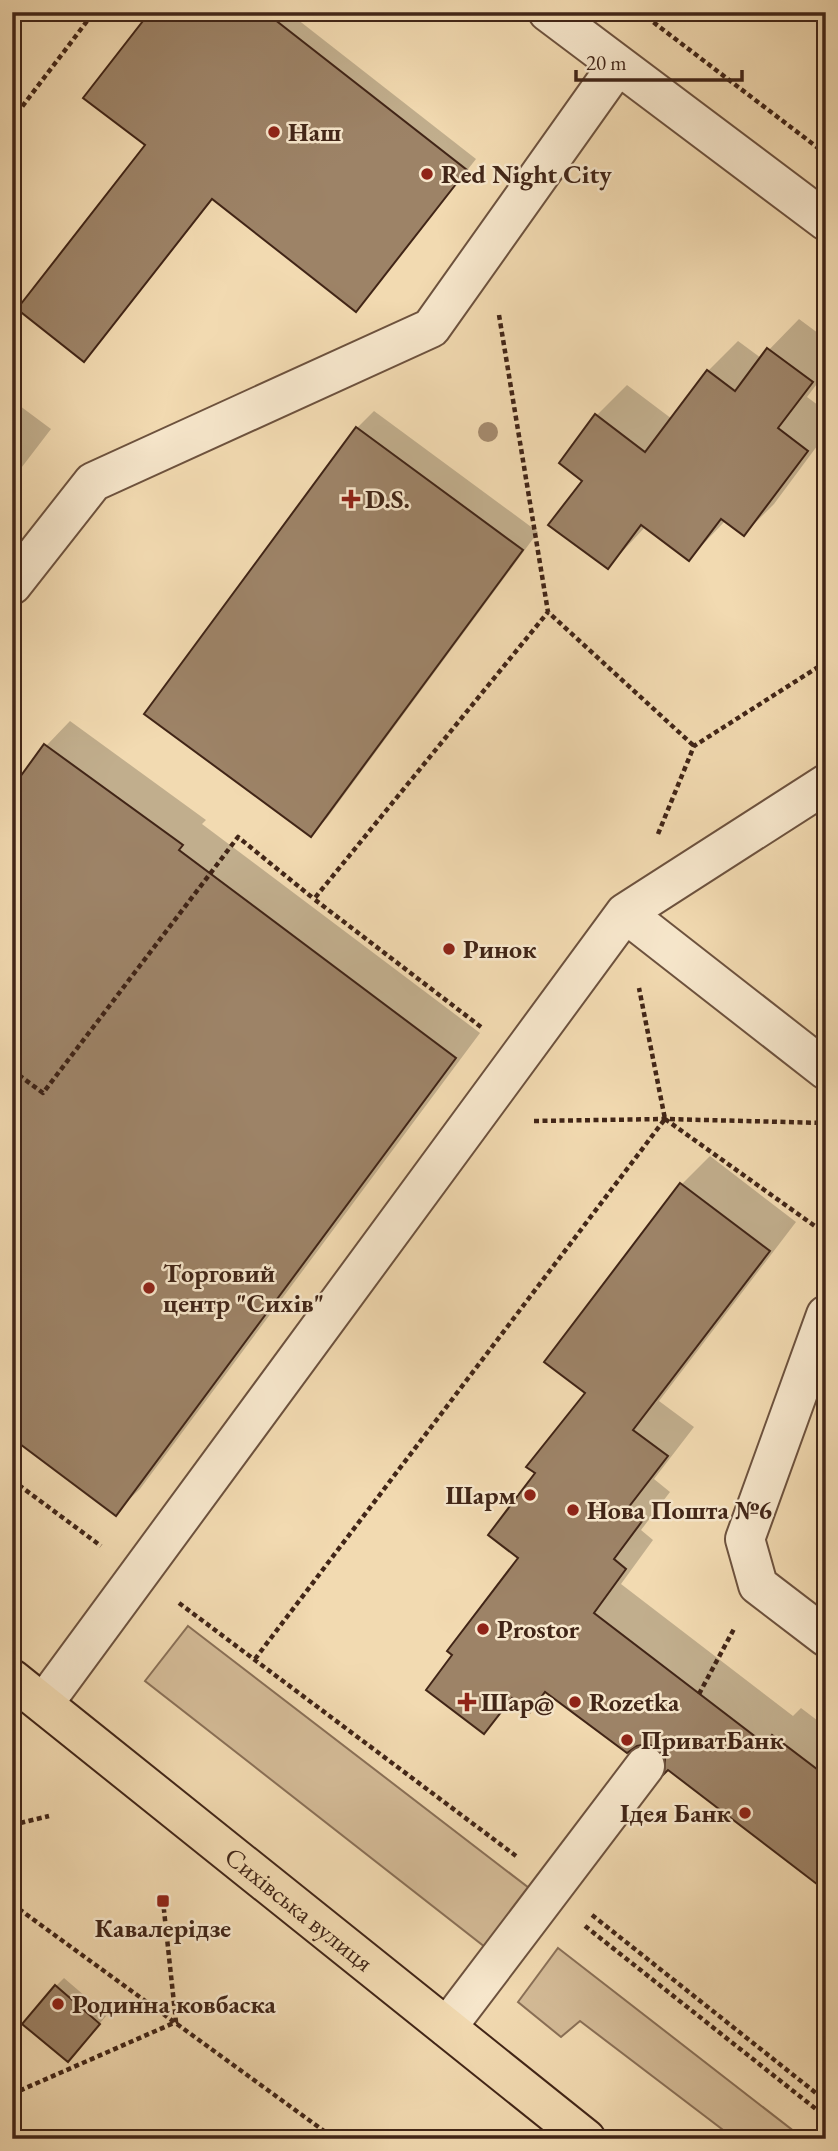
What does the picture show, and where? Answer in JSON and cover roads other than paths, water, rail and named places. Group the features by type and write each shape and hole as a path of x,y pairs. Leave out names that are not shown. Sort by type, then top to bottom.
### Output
{"main road":[{"name":"Сихівська вулиця","path":"12,1679 586,2139"}],"lane":[{"path":"548,12 826,221"},
{"path":"12,585 93,482 431,328 617,66"},
{"path":"44,1703 625,913 826,784"},
{"path":"625,913 826,1070"},
{"path":"826,1315 745,1539 758,1585 826,1637"},
{"path":"447,2027 645,1766"}],"place":[{"name":"Наш","path":"274,132"},
{"name":"Red Night City","path":"427,174"},
{"name":"D.S.","path":"351,499"},
{"name":"Ринок","path":"449,949"},
{"name":"Tорговий центр \"Сихів\"","path":"149,1288"},
{"name":"Шарм","path":"530,1495"},
{"name":"Нова Пошта №6","path":"573,1510"},
{"name":"Prostor","path":"483,1629"},
{"name":"Шар@","path":"467,1702"},
{"name":"Rozetka","path":"575,1702"},
{"name":"ПриватБанк","path":"627,1740"},
{"name":"Ідея Банк","path":"745,1813"},
{"name":"Кавалерідзе","path":"163,1901"},
{"name":"Родинна ковбаска","path":"58,2004"}]}
